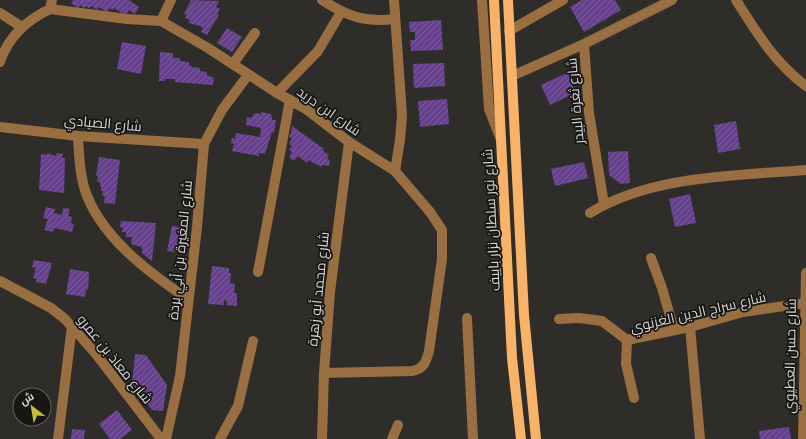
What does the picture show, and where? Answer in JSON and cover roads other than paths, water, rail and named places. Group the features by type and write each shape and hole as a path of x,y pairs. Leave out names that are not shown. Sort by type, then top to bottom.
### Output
{"main road":[{"name":"شارع نور سلطان نزار باييف","path":"494,0 512,358 521,439"},
{"name":"شارع نور سلطان نزار باييف","path":"508,0 524,315 536,439"},
{"path":"509,15 514,0"}],"street":[{"path":"161,21 171,0"},
{"path":"322,0 341,12 376,21 395,19"},
{"path":"394,0 402,115 395,171"},
{"path":"482,0 489,108 495,128 501,140"},
{"path":"509,31 563,0"},
{"name":"شارع ثغرة البيدر","path":"604,204 589,113 584,44 672,0"},
{"path":"736,0 766,48 792,76 806,86"},
{"path":"0,62 7,46 22,27 51,4"},
{"name":"شارع ابن دريد","path":"51,4 127,19 161,21 319,118 349,142 395,171 430,212 442,230 442,259 429,351 424,365 418,370 412,372 324,373"},
{"path":"277,93 318,51 341,12"},
{"path":"0,13 22,27"},
{"path":"233,64 255,33"},
{"path":"512,76 584,44"},
{"name":"شارع المغيرة بن أبي بردة","path":"166,439 180,376 197,227 204,144 222,110 248,75"},
{"path":"258,272 290,100"},
{"name":"شارع الصيادي","path":"0,127 78,136 204,144"},
{"path":"78,136 80,172 84,187 100,219 137,261 164,283 188,299"},
{"name":"شارع محمد أبو زهرة","path":"322,439 324,373 330,292 349,142"},
{"path":"590,213 604,204 644,188 806,170"},
{"path":"651,258 662,288 674,330"},
{"name":"شارع حسن العطيوي","path":"803,439 806,273"},
{"name":"شارع معاذ بن عمرو","path":"0,281 51,308 72,326 96,354 161,439"},
{"name":"شارع سراج الدين الغزنوي","path":"634,398 626,364 627,340 690,327 743,312 805,303"},
{"path":"467,318 473,439"},
{"path":"559,319 579,318 602,321 627,340"},
{"path":"58,439 72,326"},
{"path":"690,327 700,439"},
{"path":"220,439 238,406 253,341"},
{"path":"392,439 398,425"}]}
